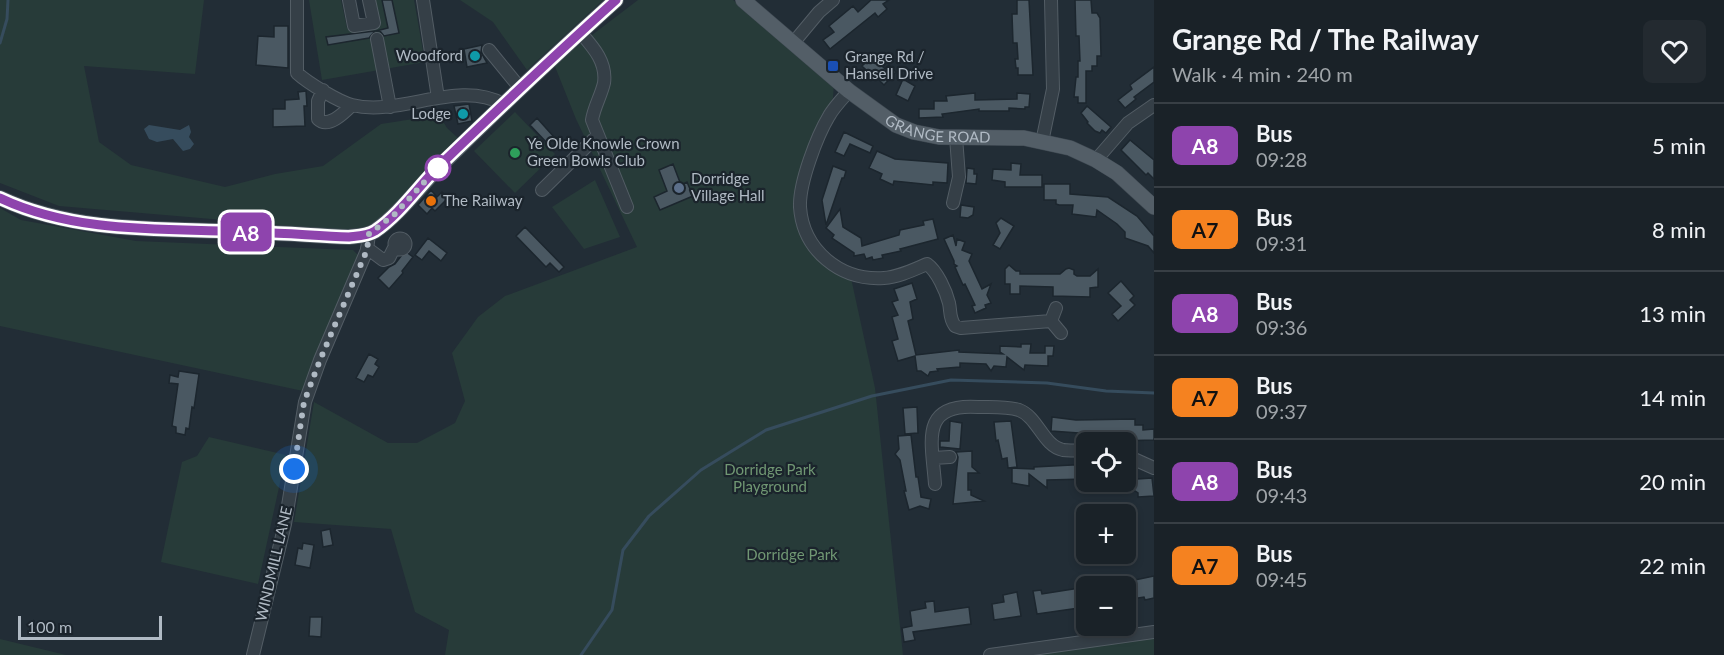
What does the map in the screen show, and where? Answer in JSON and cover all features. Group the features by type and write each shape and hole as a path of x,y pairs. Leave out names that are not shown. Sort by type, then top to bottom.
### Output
{"main road":[{"path":"0,198 62,219 134,230 227,231 349,237 368,241 427,178 503,104 616,0"},
{"name":"GRANGE ROAD","path":"743,0 849,91 882,116 906,129 931,136 1024,138 1070,148 1117,173 1154,207"}],"street":[{"path":"297,0 297,73 306,82 352,105 390,106 438,98 475,97 491,99 503,104"},
{"path":"349,0 354,26 375,30"},
{"path":"369,0 390,106"},
{"path":"423,0 438,98"},
{"path":"794,42 819,12 833,0"},
{"path":"1042,142 1053,89 1051,0"},
{"path":"580,32 598,54 604,71 604,83 592,120 627,207"},
{"path":"489,50 520,88"},
{"path":"323,90 318,101 318,119 322,123 337,118 352,105"},
{"path":"849,91 829,115 809,163 800,205 803,227 808,239 830,263 853,275 884,278 906,273 940,256"},
{"path":"1096,160 1128,123 1154,105"},
{"path":"542,190 597,136"},
{"path":"953,203 959,171 956,137"},
{"path":"368,241 383,260 389,258 395,246"},
{"name":"WINDMILL LANE","path":"253,655 285,524 304,402 368,241"},
{"path":"927,264 932,267 949,303 950,319 955,326 961,328 1051,321"},
{"path":"1051,321 1056,308"},
{"path":"1051,321 1060,333"},
{"path":"935,484 932,434 934,422 945,410 970,406 1019,410 1033,420 1056,447 1062,450 1076,450"},
{"path":"933,458 950,457"},
{"path":"1136,460 1154,468"},
{"path":"990,655 1154,632"}],"green space":[{"path":"0,0 204,0 195,74 84,66 99,142 131,165 225,187 275,174 323,166 381,124 439,115 447,128 458,138 393,208 368,227 340,230 59,206 0,183"},
{"path":"309,0 341,0 347,28 379,22 375,0 414,0 425,62 322,80"},
{"path":"460,0 603,0 527,70 493,22"},
{"path":"638,0 733,0 834,83 833,98 807,153 801,232 851,278 875,388 903,655 445,655 449,630 415,612 391,529 294,522 314,402 388,443 417,443 455,423 465,401 452,353 478,317 505,296 637,247 576,119 554,64"},
{"name":"Ye Olde Knowle Crown Green Bowls Club","path":"515,112 555,154 515,193 474,151"},
{"name":"Ye Olde Knowle Crown Green Bowls Club","path":"595,180 620,237 584,249 552,207"},
{"path":"0,208 21,220 136,241 353,250 358,255 303,391 0,326"},
{"path":"209,437 286,455 258,584 161,562 182,462 197,456"},
{"path":"1154,637 1154,655 1008,655"},
{"path":"0,639 66,655 0,655"}],"water":[{"path":"149,125 180,130 189,125 191,132 189,137 194,144 190,149 183,151 173,139 157,142 149,139 144,129"}],"building":[{"path":"382,0 392,0 399,33 384,36 380,31 376,31 388,28"},
{"path":"871,0 889,0 883,4 887,9 878,17 875,13 830,49 823,40 834,32 829,26 853,6 858,12"},
{"path":"1017,0 1029,0 1033,75 1018,75 1018,68 1016,68 1017,43 1013,43 1012,14 1017,14"},
{"path":"1075,0 1091,0 1092,13 1097,13 1100,18 1101,56 1097,56 1097,66 1092,66 1092,71 1086,71 1086,103 1078,103 1078,97 1074,97 1078,61 1080,61 1079,36 1076,36"},
{"path":"274,26 288,26 288,68 256,65 258,36 274,37"},
{"path":"375,31 369,38 328,45 326,37"},
{"name":"Woodford","path":"482,45 481,52 487,63 467,67 464,49"},
{"path":"872,56 885,69 889,65 896,72 884,85 862,66"},
{"path":"1154,67 1154,82 1134,97 1136,99 1125,108 1118,100 1132,89 1130,85"},
{"path":"903,79 915,86 908,101 896,95"},
{"path":"306,91 305,126 273,127 273,109 285,109 285,100 299,99 298,92"},
{"path":"975,93 975,100 1017,99 1017,93 1030,94 1029,107 1009,108 1009,111 979,111 979,109 942,114 943,117 919,118 919,109 934,109 934,101 947,101 946,96"},
{"name":"Lodge","path":"469,104 472,121 458,124 454,106"},
{"path":"1087,106 1111,127 1106,133 1102,130 1100,133 1095,131 1087,123 1081,113"},
{"path":"537,118 554,137 548,144 530,125"},
{"path":"844,132 873,146 870,153 850,144 844,156 835,152"},
{"path":"1130,140 1154,160 1154,179 1148,173 1146,175 1121,150"},
{"path":"877,151 895,159 948,163 947,183 933,182 933,185 894,181 893,185 880,179 882,174 869,168"},
{"path":"1011,163 1021,164 1020,175 1042,175 1042,187 1005,187 1005,182 992,180 993,169 1011,170"},
{"name":"Dorridge Village Hall","path":"673,164 681,185 687,182 693,196 660,210 654,197 667,191 659,170"},
{"path":"833,166 846,171 826,225 822,200"},
{"path":"967,168 974,169 974,174 977,174 976,184 966,183"},
{"path":"1044,184 1070,184 1070,194 1108,197 1137,216 1154,236 1154,253 1148,246 1125,238 1125,232 1117,224 1097,210 1096,217 1072,214 1073,205 1059,205 1056,204 1056,200 1044,200"},
{"name":"The Railway","path":"431,190 437,197 442,192 448,198 435,211 432,208 427,214 418,205"},
{"path":"961,205 974,207 973,215 968,218 960,217"},
{"path":"840,209 843,227 861,238 862,246 899,235 900,230 924,225 923,221 933,219 938,239 882,255 883,258 866,259 864,254 854,256 854,253 832,238 834,235 826,228"},
{"path":"1001,218 1014,226 1000,249 993,245 1000,233 996,223"},
{"path":"525,227 564,267 559,272 550,263 546,267 516,236"},
{"path":"953,235 956,246 957,239 965,242 962,250 972,254 969,261 982,289 991,284 987,295 991,303 975,313 972,306 975,305 965,284 963,285 944,239"},
{"path":"428,238 447,253 441,261 429,251 422,260 415,255"},
{"path":"405,251 413,257 389,289 378,278 395,264"},
{"path":"1009,265 1016,271 1020,271 1020,274 1060,274 1069,268 1074,270 1077,276 1090,276 1098,269 1098,287 1090,288 1090,297 1053,296 1053,287 1020,286 1020,294 1010,294 1010,284 1005,284 1005,269"},
{"path":"1121,281 1134,296 1130,300 1135,305 1118,321 1112,314 1121,306 1108,293"},
{"path":"912,283 917,299 910,302 913,319 908,321 916,355 959,350 959,352 1003,354 1000,352 1000,346 1021,347 1021,344 1031,344 1030,353 1045,353 1045,346 1054,346 1053,356 1048,356 1048,366 1025,365 1024,370 1007,357 1006,367 994,366 991,371 986,364 960,363 960,367 937,369 938,371 930,372 928,376 917,371 915,356 898,361 892,341 898,339 892,317 898,315 892,302 898,300 894,289"},
{"path":"369,354 378,359 375,364 379,367 373,377 368,375 364,382 356,378"},
{"path":"179,371 199,374 194,408 192,407 189,429 186,428 185,435 176,433 176,427 172,426 178,384 169,383 170,375 178,377"},
{"path":"917,407 918,433 905,434 903,408"},
{"path":"1052,417 1076,420 1135,419 1135,425 1143,425 1143,430 1154,429 1154,440 1136,440 1136,432 1051,431"},
{"path":"950,421 962,423 960,449 940,447 940,441 949,441"},
{"path":"1011,421 1017,467 1008,468 1007,458 1002,459 998,440 996,441 994,422"},
{"path":"911,435 916,477 918,477 921,497 931,499 929,509 920,506 909,510 900,460 895,454 899,449 898,436"},
{"path":"972,451 972,467 979,473 968,473 968,490 971,490 971,495 984,501 953,504 958,457 956,452"},
{"path":"1076,465 1076,479 1047,480 1047,488 1029,474 1029,486 1012,483 1012,468 1034,469 1034,467"},
{"path":"1152,478 1154,496 1138,497 1137,479"},
{"path":"330,529 333,545 323,547 321,531"},
{"path":"303,543 314,545 310,568 295,565 298,548 302,549"},
{"path":"1154,576 1154,598 1145,600 1144,597 1136,598 1136,580"},
{"path":"1076,589 1076,608 1037,614 1033,591 1041,590 1042,594"},
{"path":"1017,592 1021,616 994,620 992,604 1004,602 1003,595"},
{"path":"934,601 935,612 969,607 971,624 913,632 915,640 904,642 902,628 912,626 910,611 926,608 925,602"},
{"path":"310,617 322,617 321,637 309,636"}],"waterway":[{"path":"0,43 7,19 8,0"},
{"path":"581,655 612,610 623,550 649,516 701,470 766,430 872,396 951,380 1047,383 1106,391 1154,393"}],"bus line":[{"name":"A8","path":"0,198 62,219 134,230 365,236 395,214 427,178 503,104 616,0"}],"place":[{"name":"Woodford","path":"475,56"},
{"name":"Grange Rd / Hansell Drive","path":"833,66"},
{"name":"Lodge","path":"463,114"},
{"name":"Ye Olde Knowle Crown Green Bowls Club","path":"515,153"},
{"name":"Dorridge Village Hall","path":"679,188"},
{"name":"The Railway","path":"431,201"}],"route":[{"path":"294,469 304,402 367,250 369,234 395,214 440,165 438,168"}],"park label":[{"name":"Dorridge Park Playground","path":"770,478"},
{"name":"Dorridge Park","path":"792,555"}]}
